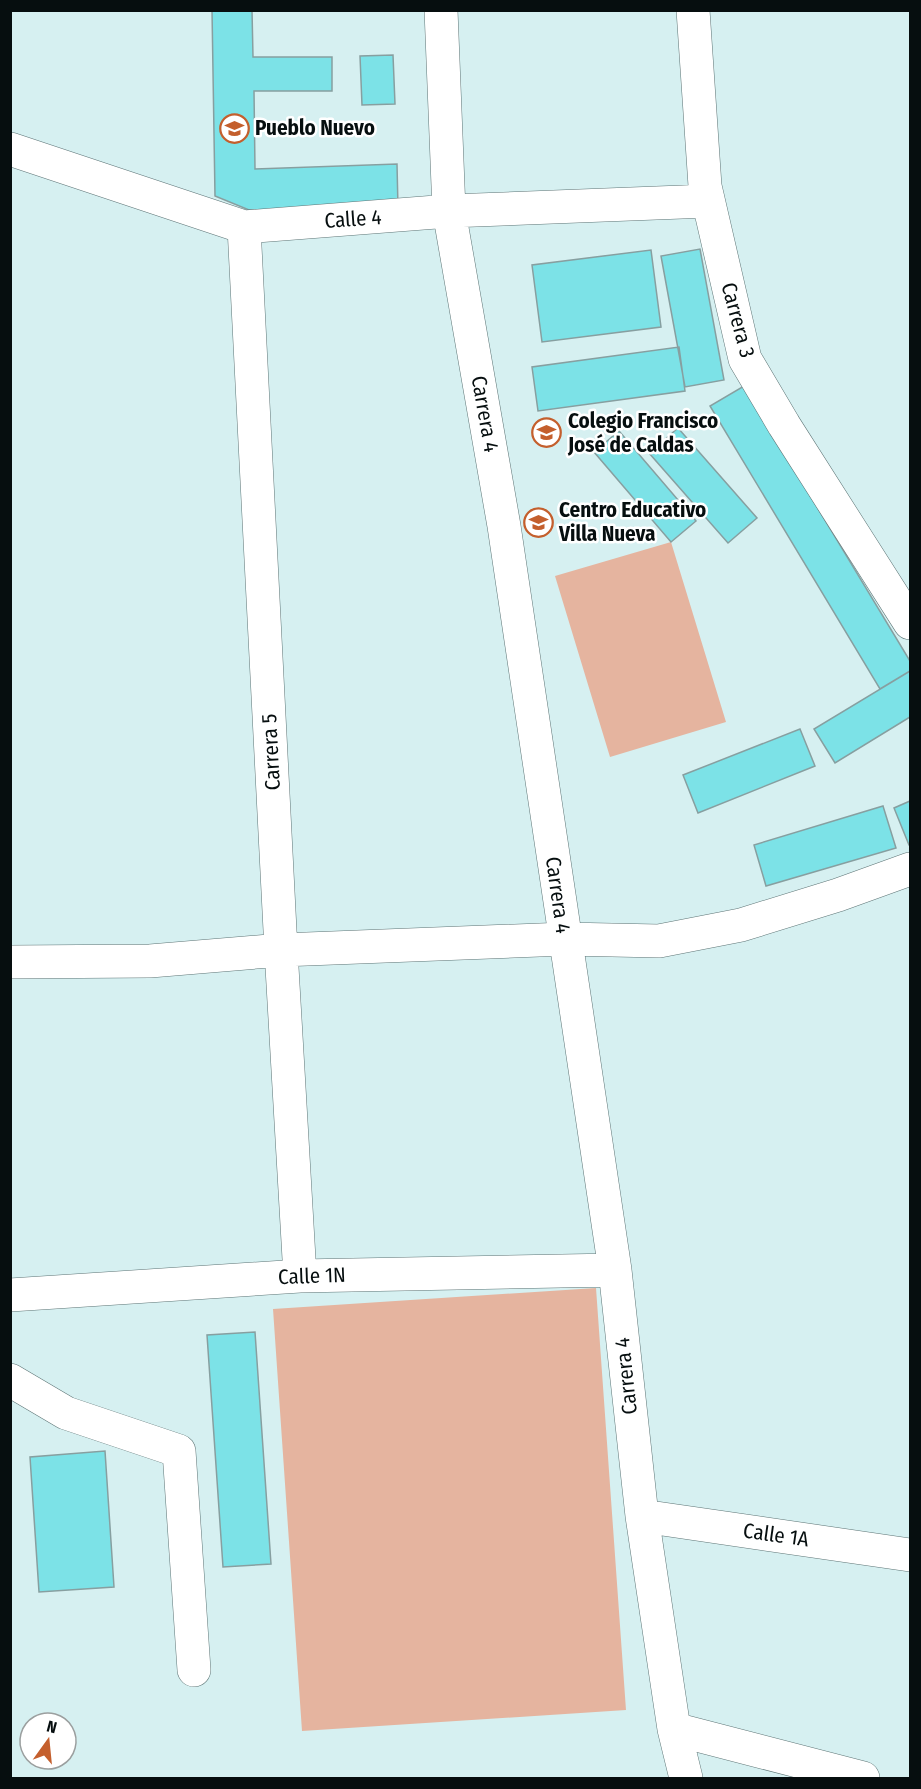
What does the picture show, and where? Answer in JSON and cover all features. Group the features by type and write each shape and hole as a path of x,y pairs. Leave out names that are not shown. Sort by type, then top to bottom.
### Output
{"street":[{"name":"Carrera 4","path":"441,10 449,211 504,526 615,1270 642,1516 674,1729 686,1779"},
{"name":"Carrera 3","path":"693,10 705,186 745,359 784,425 910,623"},
{"name":"Calle 4","path":"10,149 244,227 449,211 708,201"},
{"name":"Carrera 5","path":"244,227 300,1276"},
{"path":"10,962 150,961 281,950 565,939 659,941 741,925 838,895 910,869"},
{"name":"Calle 1N","path":"10,1295 300,1276 615,1270"},
{"path":"10,1380 66,1413 179,1451 194,1670"},
{"name":"Calle 1A","path":"642,1516 910,1555"},
{"path":"674,1729 863,1779"}],"shaded area":[{"path":"671,542 726,722 610,757 555,576"},
{"path":"596,1288 626,1710 302,1731 273,1309"}],"building":[{"name":"Pueblo Nuevo","path":"212,10 252,10 253,57 332,57 332,91 254,91 255,169 397,164 398,208 249,210 215,196"},
{"path":"393,55 395,104 362,105 360,56"},
{"path":"700,249 724,380 685,387 661,256"},
{"path":"651,250 661,327 542,342 532,265"},
{"path":"679,347 685,391 538,411 532,367"},
{"path":"744,386 910,661 910,671 880,689 710,406"},
{"path":"678,428 757,518 728,543 649,453"},
{"path":"619,431 696,521 671,542 594,452"},
{"path":"910,671 910,717 835,763 814,729"},
{"path":"800,729 815,766 698,813 683,775"},
{"path":"910,801 910,845 909,845 894,808"},
{"path":"883,806 896,848 766,886 754,845"},
{"path":"255,1332 271,1564 223,1567 207,1335"},
{"path":"105,1451 114,1587 39,1592 30,1457"}],"place":[{"name":"Pueblo Nuevo","path":"234,128"},
{"name":"Colegio Francisco José de Caldas","path":"547,433"},
{"name":"Centro Educativo Villa Nueva","path":"538,522"}]}
